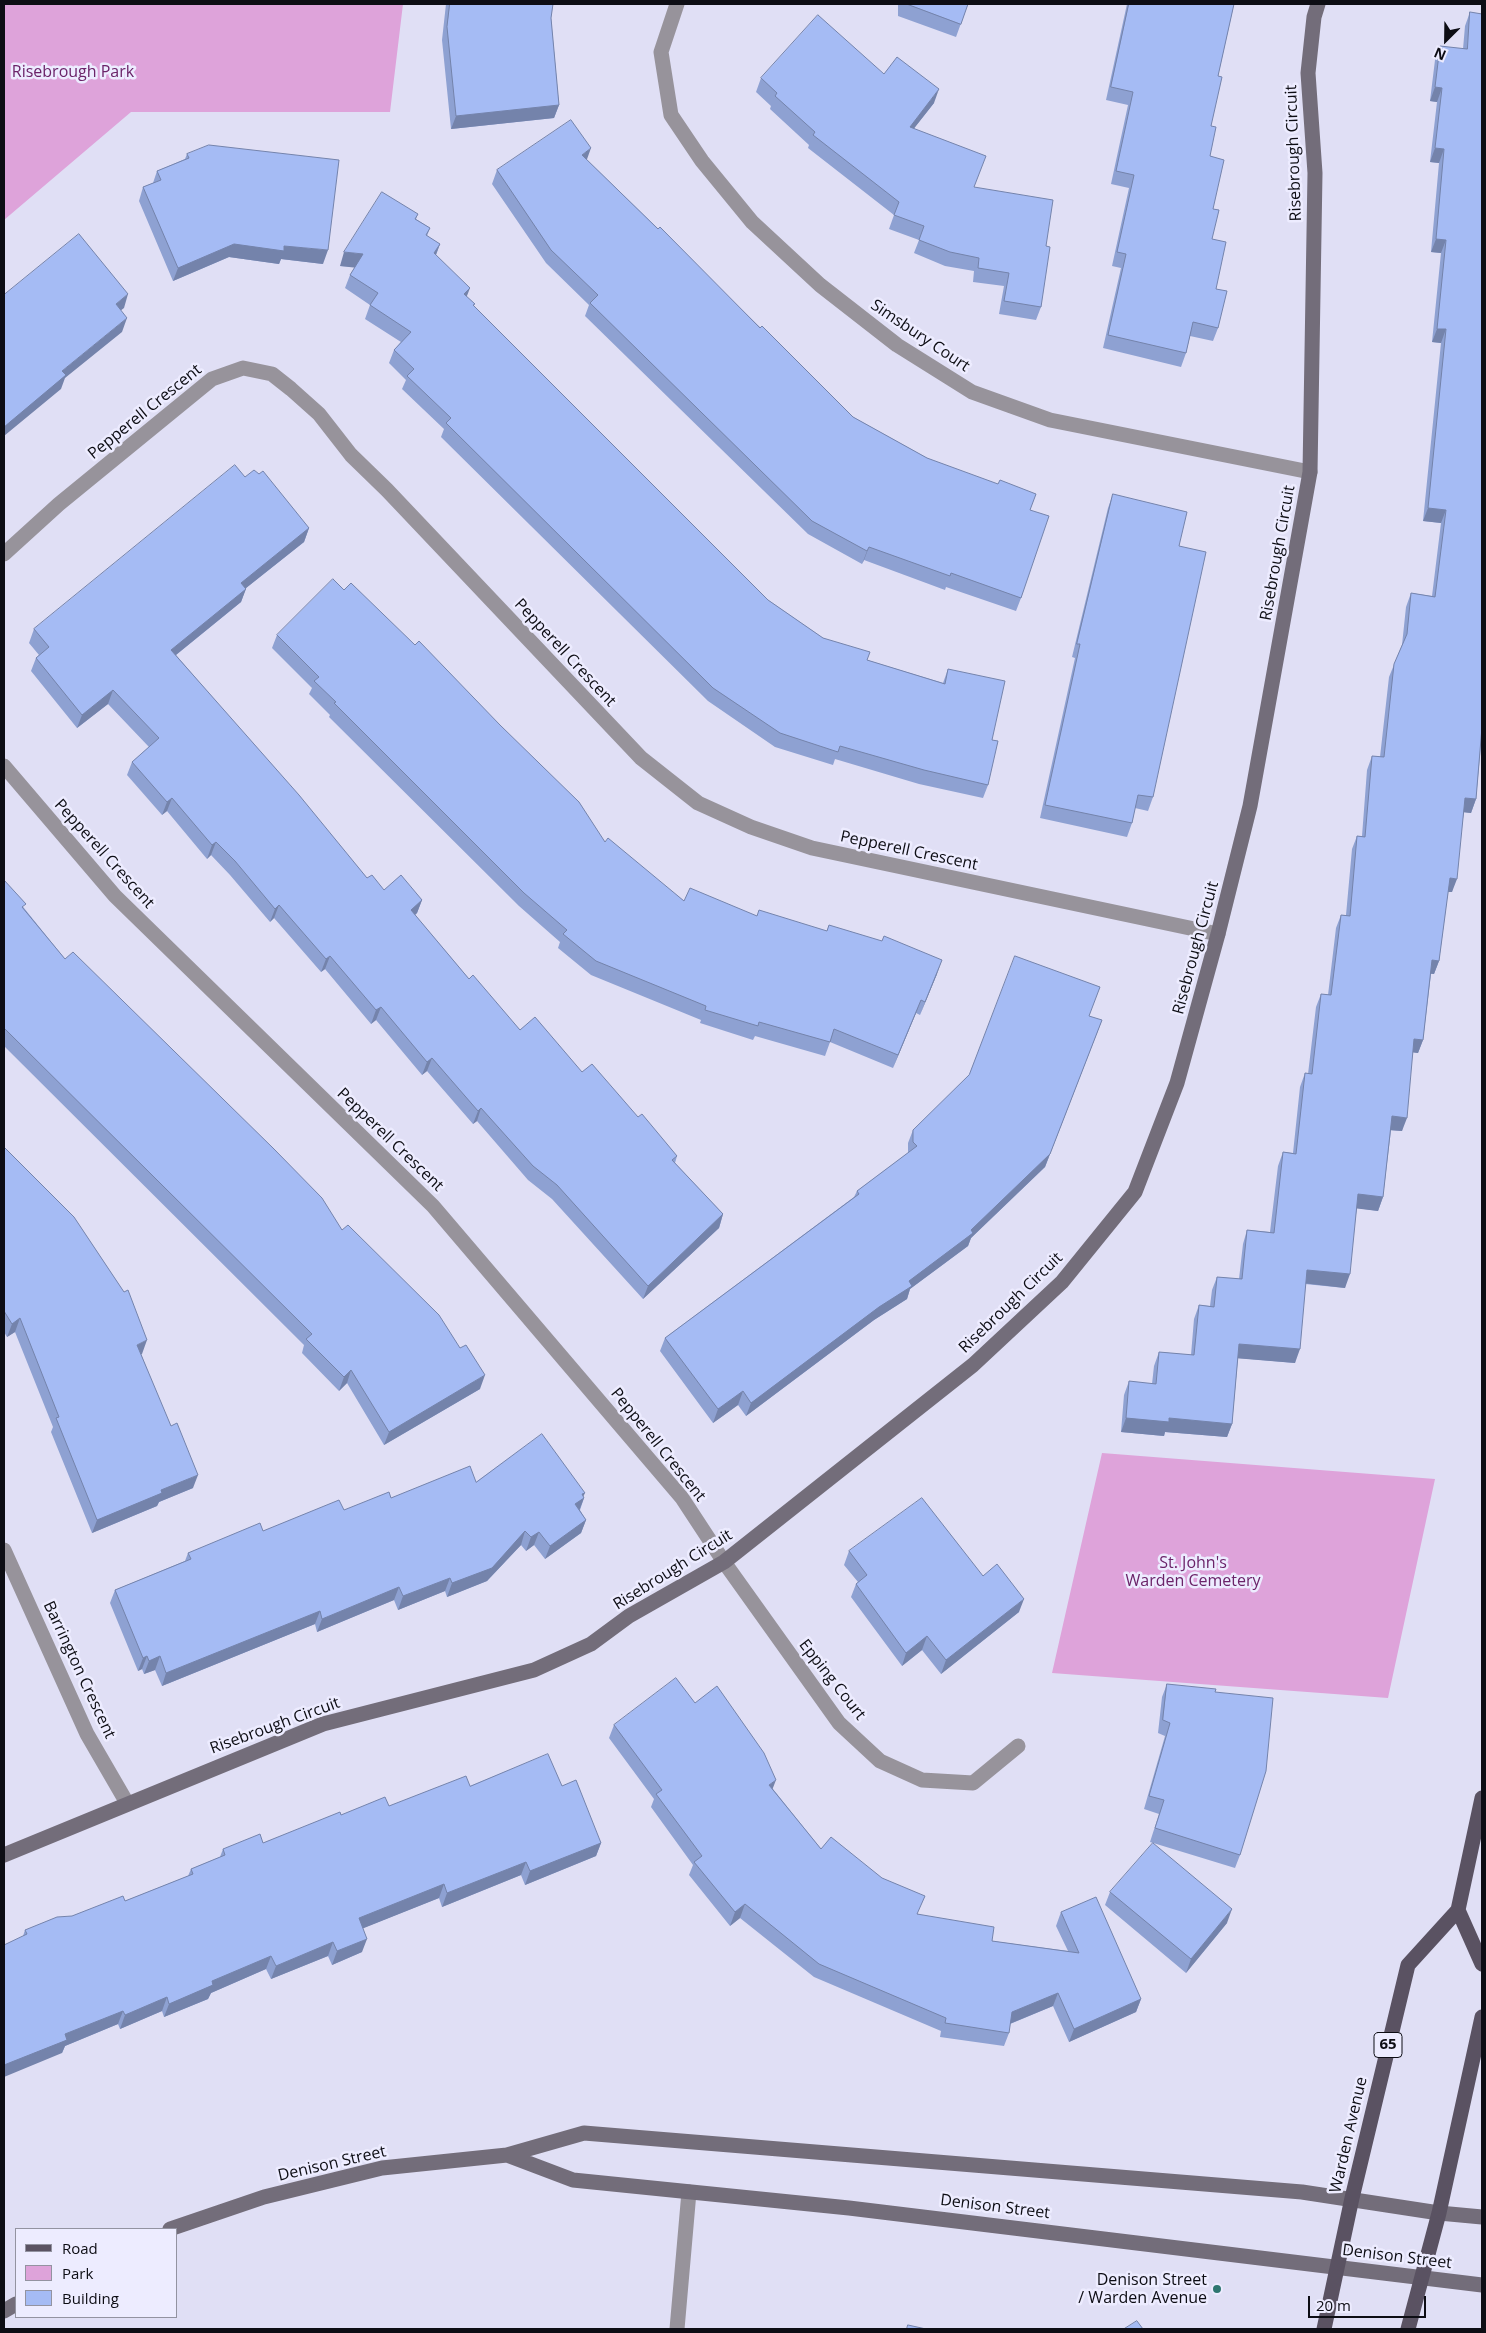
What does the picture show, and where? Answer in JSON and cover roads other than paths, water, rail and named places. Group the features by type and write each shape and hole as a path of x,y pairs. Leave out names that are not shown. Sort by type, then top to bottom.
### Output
{"main road":[{"path":"1482,1798 1458,1910 1482,1964"},
{"name":"Warden Avenue","path":"1324,2329 1339,2267 1352,2198 1408,1965 1458,1910"},
{"path":"1408,2329 1440,2213 1482,2017"}],"street":[{"name":"Simsbury Court","path":"677,4 661,52 671,116 702,161 752,222 820,285 896,345 972,392 1050,420 1310,472"},
{"name":"Risebrough Circuit","path":"4,1855 323,1724 534,1670 590,1644 629,1616 724,1562 974,1365 1062,1282 1135,1192 1177,1083 1218,934 1250,806 1310,472 1315,173 1308,73 1314,18 1318,4"},
{"name":"Pepperell Crescent","path":"4,554 59,504 212,379 243,368 272,374 318,414 352,455 640,758 698,803 751,827 812,848 1218,934"},
{"name":"Pepperell Crescent","path":"4,766 115,896 433,1206 682,1498 724,1562"},
{"name":"Barrington Crescent","path":"4,1550 87,1734 127,1803"},
{"name":"Epping Court","path":"724,1562 839,1723 880,1761 922,1780 973,1783 1018,1746"},
{"name":"Denison Street","path":"173,2228 264,2197 382,2168 507,2155 584,2133 1302,2192 1352,2198 1440,2213 1482,2217"},
{"name":"Denison Street","path":"507,2155 573,2180 849,2208 1482,2285"},
{"path":"677,2329 689,2192"},
{"path":"4,2311 15,2305"}],"place":[{"name":"Denison Street / Warden Avenue","path":"1217,2289"}],"park label":[{"name":"Risebrough Park","path":"73,72"},
{"name":"St. John's Warden Cemetery","path":"1193,1572"}]}
